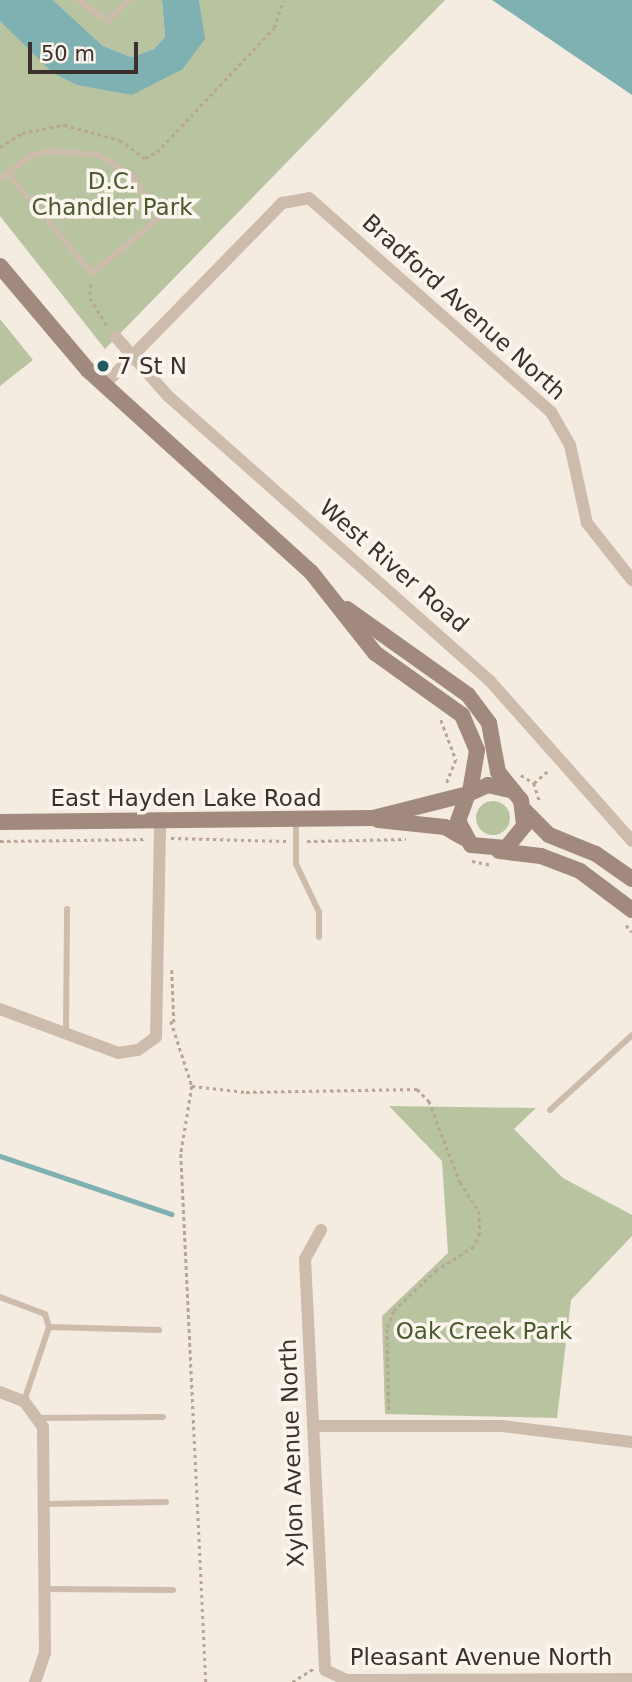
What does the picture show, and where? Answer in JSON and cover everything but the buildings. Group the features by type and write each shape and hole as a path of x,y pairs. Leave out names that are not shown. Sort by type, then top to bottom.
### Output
{"main road":[{"path":"0,266 104,385 336,601 468,695 489,723 498,772 524,811 549,835 596,853 632,880"},
{"path":"336,601 384,661 462,715 477,750 469,793 458,821 465,839 499,858 541,856 580,871 625,913"},
{"path":"469,793 488,785 513,791"},
{"name":"East Hayden Lake Road","path":"373,818 469,793"},
{"path":"499,858 520,835 524,811"},
{"name":"East Hayden Lake Road","path":"0,822 373,818 446,827 465,839"}],"street":[{"name":"Bradford Avenue North","path":"133,360 282,203 296,197 322,207 551,412 570,444 587,523 632,580"},
{"name":"West River Road","path":"115,336 133,360 490,681 632,841"},
{"path":"104,385 133,360"},
{"path":"0,1009 128,1054 156,1037 160,1018 160,820"},
{"name":"Xylon Avenue North","path":"321,1230 305,1259 322,1661 330,1675"},
{"path":"0,1392 24,1401 37,1418 44,1504 45,1666 35,1682"},
{"path":"313,1426 537,1428 632,1442"},
{"name":"Pleasant Avenue North","path":"330,1675 346,1680 632,1679"}],"lane":[{"path":"78,0 108,21 129,0"},
{"path":"0,179 32,156 73,149 98,155 130,174 162,216 92,273 8,174"},
{"path":"296,820 296,864 319,912 319,937"},
{"path":"66,1031 67,909"},
{"path":"550,1110 632,1035"},
{"path":"0,1297 45,1314 49,1327 24,1401"},
{"path":"49,1327 159,1330"},
{"path":"37,1418 163,1417"},
{"path":"44,1504 166,1502"},
{"path":"45,1589 173,1590"}],"path":[{"path":"0,147 22,133 64,125 120,140 145,158 158,152 274,28 283,0"},
{"path":"92,273 90,298 115,336"},
{"path":"439,790 456,760"},
{"path":"534,783 562,760"},
{"path":"169,838 281,842"},
{"path":"0,841 148,839"},
{"path":"309,842 410,839"},
{"path":"467,858 499,858"},
{"path":"625,913 632,932"},
{"path":"160,1018 174,1022 192,1086 181,1154 206,1682"},
{"path":"192,1086 246,1092 417,1089 429,1101 460,1182 479,1211 480,1233 474,1247 426,1279 390,1320 389,1425"},
{"path":"292,1682 322,1661"}],"green space":[{"path":"53,0 162,0 165,37 154,49 131,57 103,46"},
{"name":"D.C. Chandler Park","path":"199,0 445,0 105,349 0,216 0,21 9,29 183,69 204,40"},
{"path":"0,319 33,360 0,386"},
{"path":"493,801 505,806 510,818 505,830 493,835 481,830 476,818 481,806"},
{"name":"Oak Creek Park","path":"389,1106 536,1108 514,1129 563,1178 632,1215 632,1236 571,1300 557,1418 385,1414 382,1316 448,1253 442,1161"}],"water":[{"path":"0,0 53,0 103,46 131,57 154,49 165,37 162,0 199,0 205,39 183,69 132,95 77,85 53,73 0,21"},
{"path":"492,0 632,0 632,95"}],"waterway":[{"path":"0,1156 171,1214"}],"place":[{"name":"7 St N","path":"103,366"}]}
